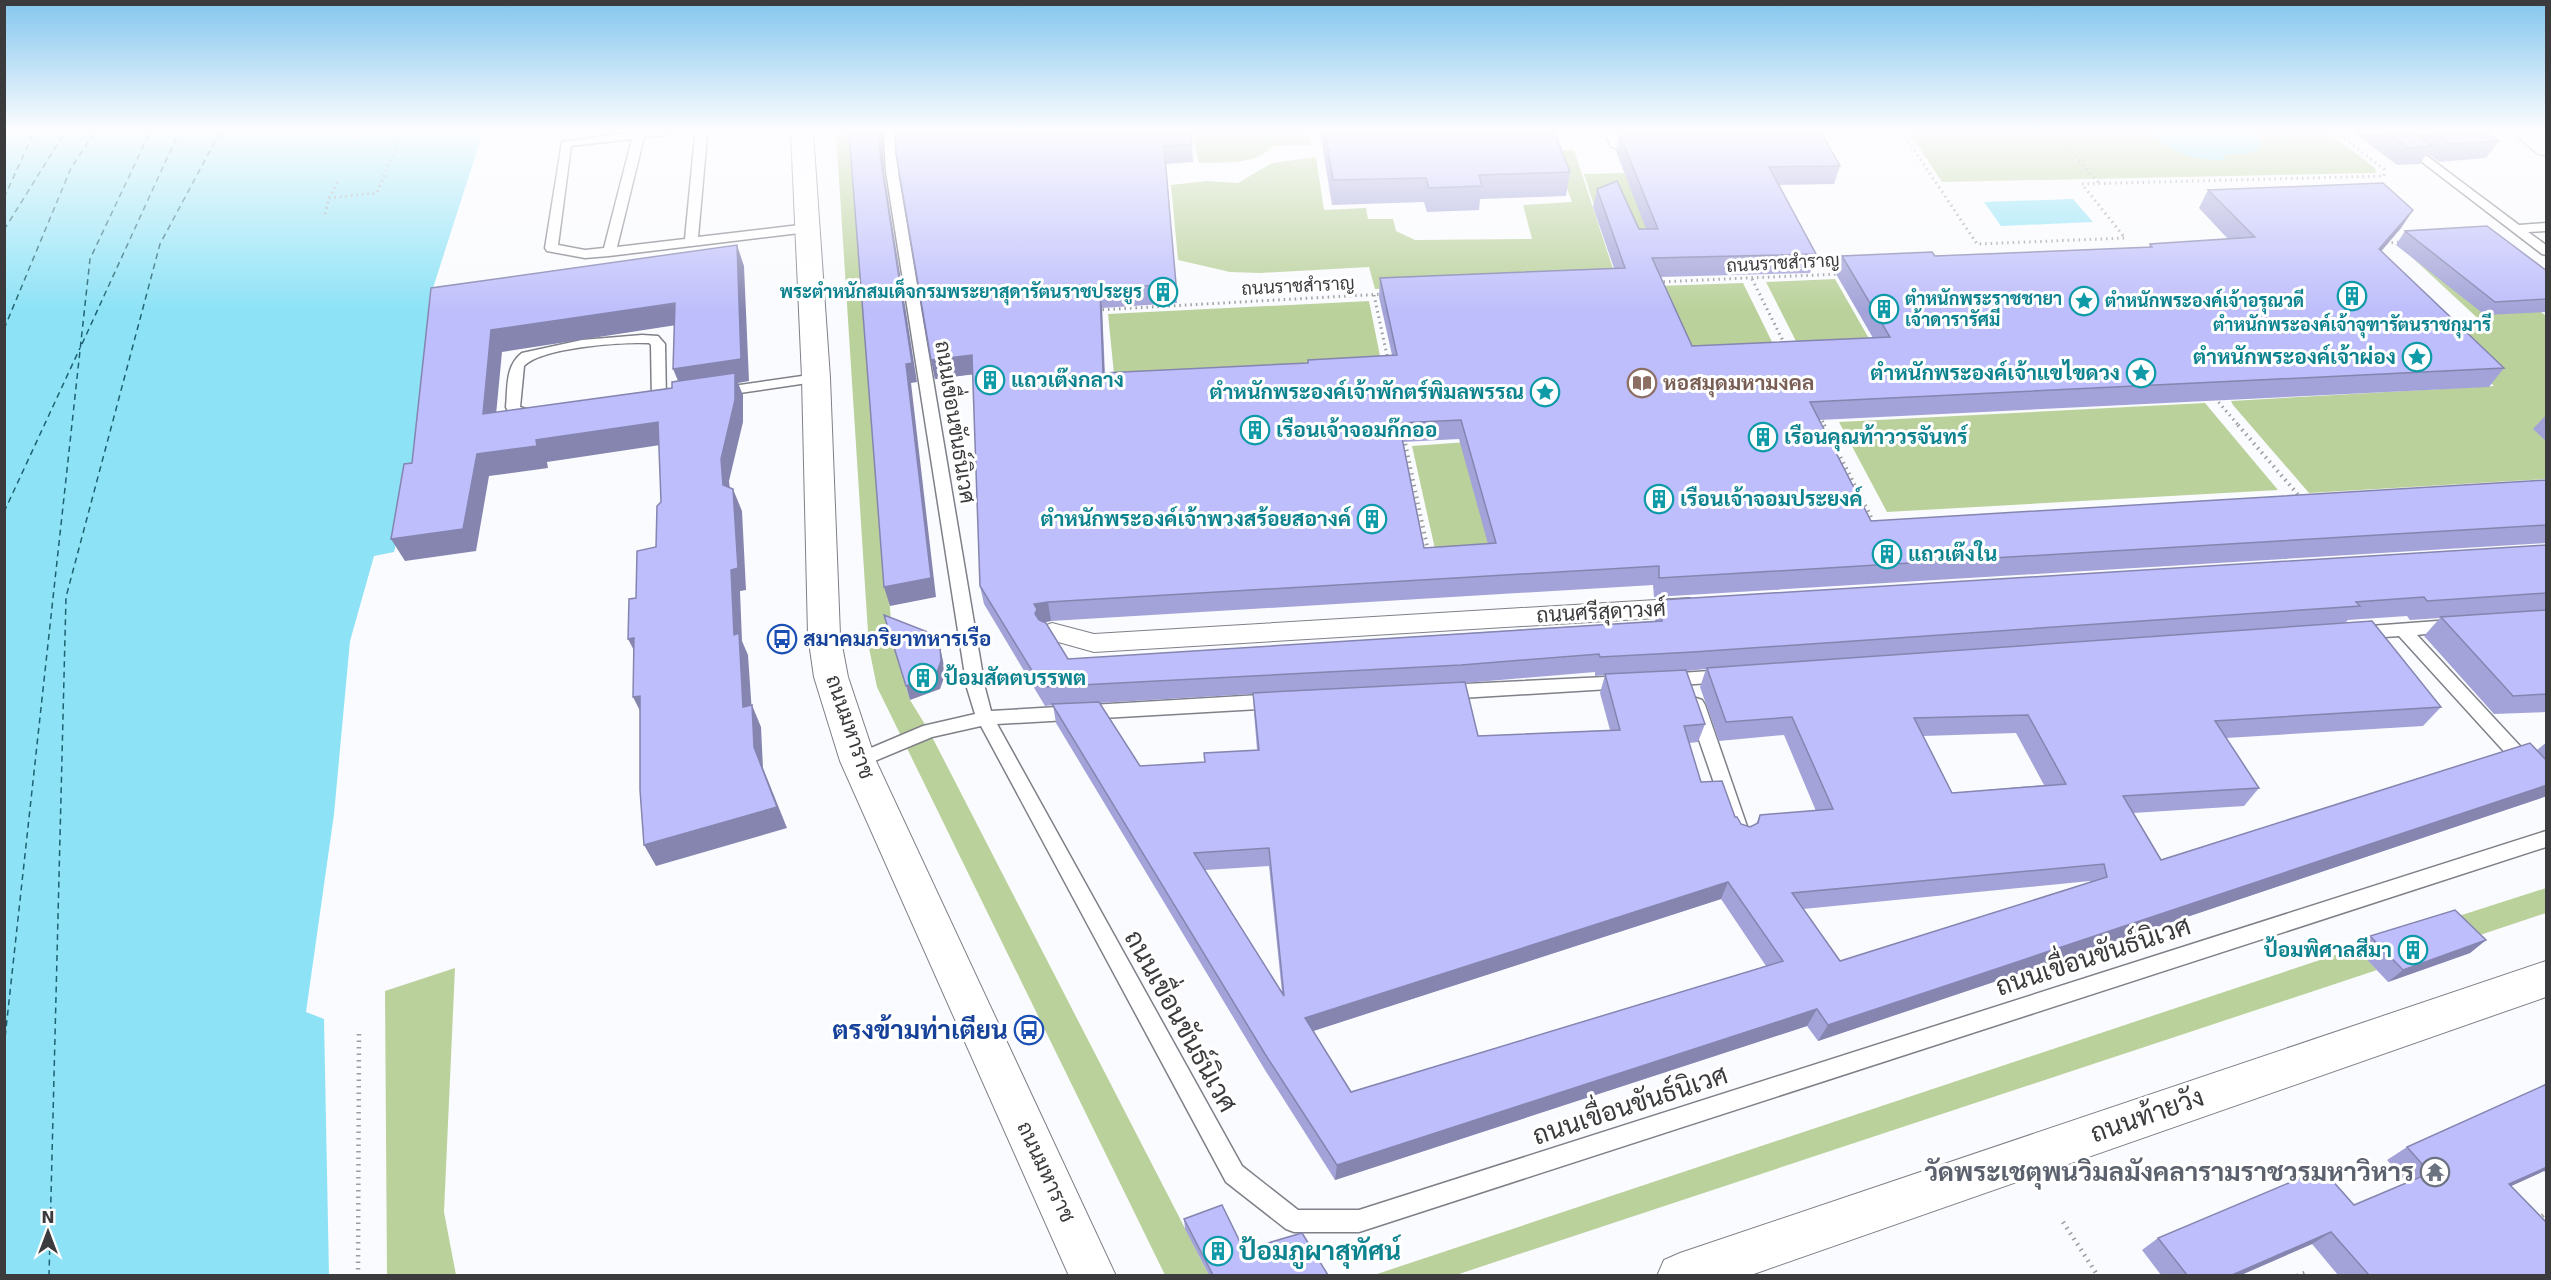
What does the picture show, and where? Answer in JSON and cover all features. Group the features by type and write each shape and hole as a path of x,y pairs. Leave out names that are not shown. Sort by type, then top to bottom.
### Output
{"street":[{"name":"ถนนมหาราช","path":"806,192 816,378 825,635 831,677 858,761 1093,1275"},
{"name":"ถนนศรีสุดาวงศ์","path":"1052,632 1094,643 1708,606"},
{"name":"ถนนท้ายวัง","path":"1680,1275 2547,979"}],"lane":[{"path":"559,192 551,248 585,254 808,228"},
{"path":"609,252 624,192"},
{"path":"691,242 696,192"},
{"name":"ถนนเขื่อนขันธ์นิเวศ","path":"895,192 976,688 985,718 1234,1174 1294,1221 1359,1221 2547,839"},
{"path":"2467,192 2547,251"},
{"path":"2517,229 2547,227"},
{"path":"552,416 525,416 515,412 513,407 518,363 525,356 540,351 587,343 653,339 658,345 660,400"},
{"path":"705,394 816,378"},
{"path":"2343,634 2469,625"},
{"path":"2403,630 2547,786"},
{"path":"1427,693 1747,675"},
{"path":"1687,679 1741,835"},
{"path":"858,761 929,731 985,718 1297,700"}],"path":[{"path":"325,214 332,192"},
{"path":"329,198 378,192"},
{"path":"1942,192 1977,244 2125,238 2088,192"},
{"path":"2383,243 2407,242"},
{"name":"ถนนราชสำราญ","path":"1656,282 1846,273"},
{"path":"1752,279 1785,346"},
{"name":"ถนนราชสำราญ","path":"1090,311 1386,294"},
{"path":"1374,295 1388,360"},
{"path":"2442,323 2477,321"},
{"path":"2211,393 2302,500 2290,501"},
{"path":"1815,406 1879,533"},
{"path":"1402,429 1429,555"},
{"path":"1864,528 1884,527"},
{"path":"358,1275 359,1029"},
{"path":"2542,1226 2537,1220 2547,1213"},
{"path":"2063,1222 2098,1275"},
{"path":"2297,1275 2305,1273 2306,1275"}],"green space":[{"path":"840,192 856,192 893,645 910,700 929,731 1209,1275 1165,1275 877,687 869,648"},
{"path":"1172,192 1321,192 1324,210 1366,208 1368,219 1393,219 1396,231 1415,240 1532,239 1523,205 1572,202 1568,192 1588,192 1616,278 1375,289 1369,267 1260,273 1230,272 1178,260"},
{"path":"1590,192 1638,192 1679,247 1608,249"},
{"path":"2457,247 2546,316 2546,479 2309,493 2231,401 2494,386 2434,329 2485,325 2404,250"},
{"path":"1835,279 1875,349 1801,351 1766,282"},
{"path":"1743,283 1777,352 1688,356 1658,286"},
{"path":"1369,301 1382,366 1115,384 1108,314"},
{"path":"2205,403 2278,490 1887,512 1839,422"},
{"path":"1508,439 1848,508 1435,549 1412,446"},
{"path":"2546,888 2546,913 2459,942 2440,922"},
{"path":"2356,948 2377,970 1456,1275 1371,1276"},
{"path":"455,968 444,1212 456,1275 387,1275 385,991"}],"water":[{"path":"5,192 464,192 433,288 424,434 394,552 374,556 350,641 334,814 306,1012 324,1019 329,1275 5,1276"},
{"path":"2073,199 2093,222 2001,226 1984,202"}],"building":[{"path":"854,192 886,192 912,363 906,364 931,578 884,587"},
{"path":"902,192 1168,192 1176,284 1100,289 1103,373 1308,363 1308,360 1397,355 1380,278 1625,268 1598,192 1622,192 1639,229 1658,229 1643,192 1782,192 1816,254 1652,258 1692,346 1890,337 1842,256 1932,252 1935,256 2152,247 2150,244 2255,237 2210,192 2393,192 2413,210 2379,249 2504,368 1810,402 1871,521 2547,480 2547,525 1659,578 1659,566 1048,602 1034,604 1037,609 1035,614 1039,620 1046,623 1068,659 1662,621 1661,600 2547,545 2547,593 2427,601 2424,597 2356,602 2360,606 1693,652 1600,657 1599,654 1461,665 1042,687 980,586 972,355 931,360","holes":["1461,420 1496,543 1424,548 1399,423"]},
{"path":"2487,226 2547,271 2547,299 2495,302 2405,231"},
{"path":"737,245 741,359 673,369 675,303 491,330 483,414 672,388 672,382 735,373 735,400 721,459 723,485 733,489 738,568 731,570 734,635 739,633 743,707 752,705 754,747 777,807 644,845 640,790 640,696 633,697 634,638 628,639 629,599 636,598 637,551 656,547 657,506 661,502 658,422 536,440 537,446 477,454 463,529 391,539 404,464 412,463 431,288"},
{"path":"2547,610 2547,694 2513,696 2441,617"},
{"name":"ป้อมสัตตบรรพต","path":"884,615 933,634 940,647 941,661 936,675 906,686"},
{"path":"2372,621 2441,707 2215,721 2259,788 2123,796 2161,860 2530,743 2547,761 2547,785 1828,1025 1817,1009 1337,1165 1265,1054 1052,704 1099,702 1140,766 1205,762 1204,753 1259,750 1253,693 1465,682 1478,736 1620,730 1605,674 1686,670 1705,724 1684,726 1701,782 1722,781 1735,817 1741,824 1750,827 1758,823 1760,815 1833,809 1792,717 1726,722 1707,668","holes":["2028,715 2066,784 1952,793 1914,718","1269,848 1284,996 1194,853","2104,864 2107,877 1840,961 1792,893","1728,882 1783,961 1351,1092 1305,1018"]},
{"name":"ป้อมพิศาลสีมา","path":"2455,910 2486,940 2403,970 2370,936"},
{"name":"วัดพระเชตุพนวิมลมังคลารามราชวรมหาวิหาร","path":"2547,1084 2547,1167 2509,1184 2547,1223 2547,1275 2369,1275 2331,1232 2232,1275 2187,1275 2158,1238 2322,1169 2354,1205 2430,1173 2407,1147"},
{"name":"ป้อมภูผาสุทัศน์","path":"1222,1205 1244,1250 1302,1233 1328,1275 1213,1275 1184,1219"}],"ferry route":[{"path":"4,198 7,192"},
{"path":"4,230 28,192"},
{"path":"4,329 61,192"},
{"path":"4,1047 90,259 122,192"},
{"path":"82,344 152,192"},
{"path":"49,1276 66,597 160,244 188,192"},
{"path":"4,512 80,348"}],"place":[{"name":"พระตำหนักสมเด็จกรมพระยาสุดารัตนราชประยูร","path":"1163,292"},
{"name":"ตำหนักพระองค์เจ้าจุฑารัตนราชกุมารี","path":"2352,296"},
{"name":"ตำหนักพระองค์เจ้าอรุณวดี","path":"2084,301"},
{"name":"ตำหนักพระราชชายา เจ้าดารารัศมี","path":"1884,309"},
{"name":"ตำหนักพระองค์เจ้าผ่อง","path":"2417,357"},
{"name":"ตำหนักพระองค์เจ้าแขไขดวง","path":"2141,373"},
{"name":"แถวเต๊งกลาง","path":"990,380"},
{"name":"หอสมุดมหามงคล","path":"1642,383"},
{"name":"ตำหนักพระองค์เจ้าพักตร์พิมลพรรณ","path":"1545,392"},
{"name":"เรือนเจ้าจอมก๊กออ","path":"1255,430"},
{"name":"เรือนคุณท้าววรจันทร์","path":"1763,437"},
{"name":"เรือนเจ้าจอมประยงค์","path":"1659,499"},
{"name":"ตำหนักพระองค์เจ้าพวงสร้อยสอางค์","path":"1372,519"},
{"name":"แถวเต๊งใน","path":"1887,554"},
{"name":"สมาคมภริยาทหารเรือ","path":"782,639"},
{"name":"ป้อมสัตตบรรพต","path":"923,678"},
{"name":"ป้อมพิศาลสีมา","path":"2413,950"},
{"name":"ตรงข้ามท่าเตียน","path":"1029,1030"},
{"name":"วัดพระเชตุพนวิมลมังคลารามราชวรมหาวิหาร","path":"2435,1172"},
{"name":"ป้อมภูผาสุทัศน์","path":"1218,1251"}]}
